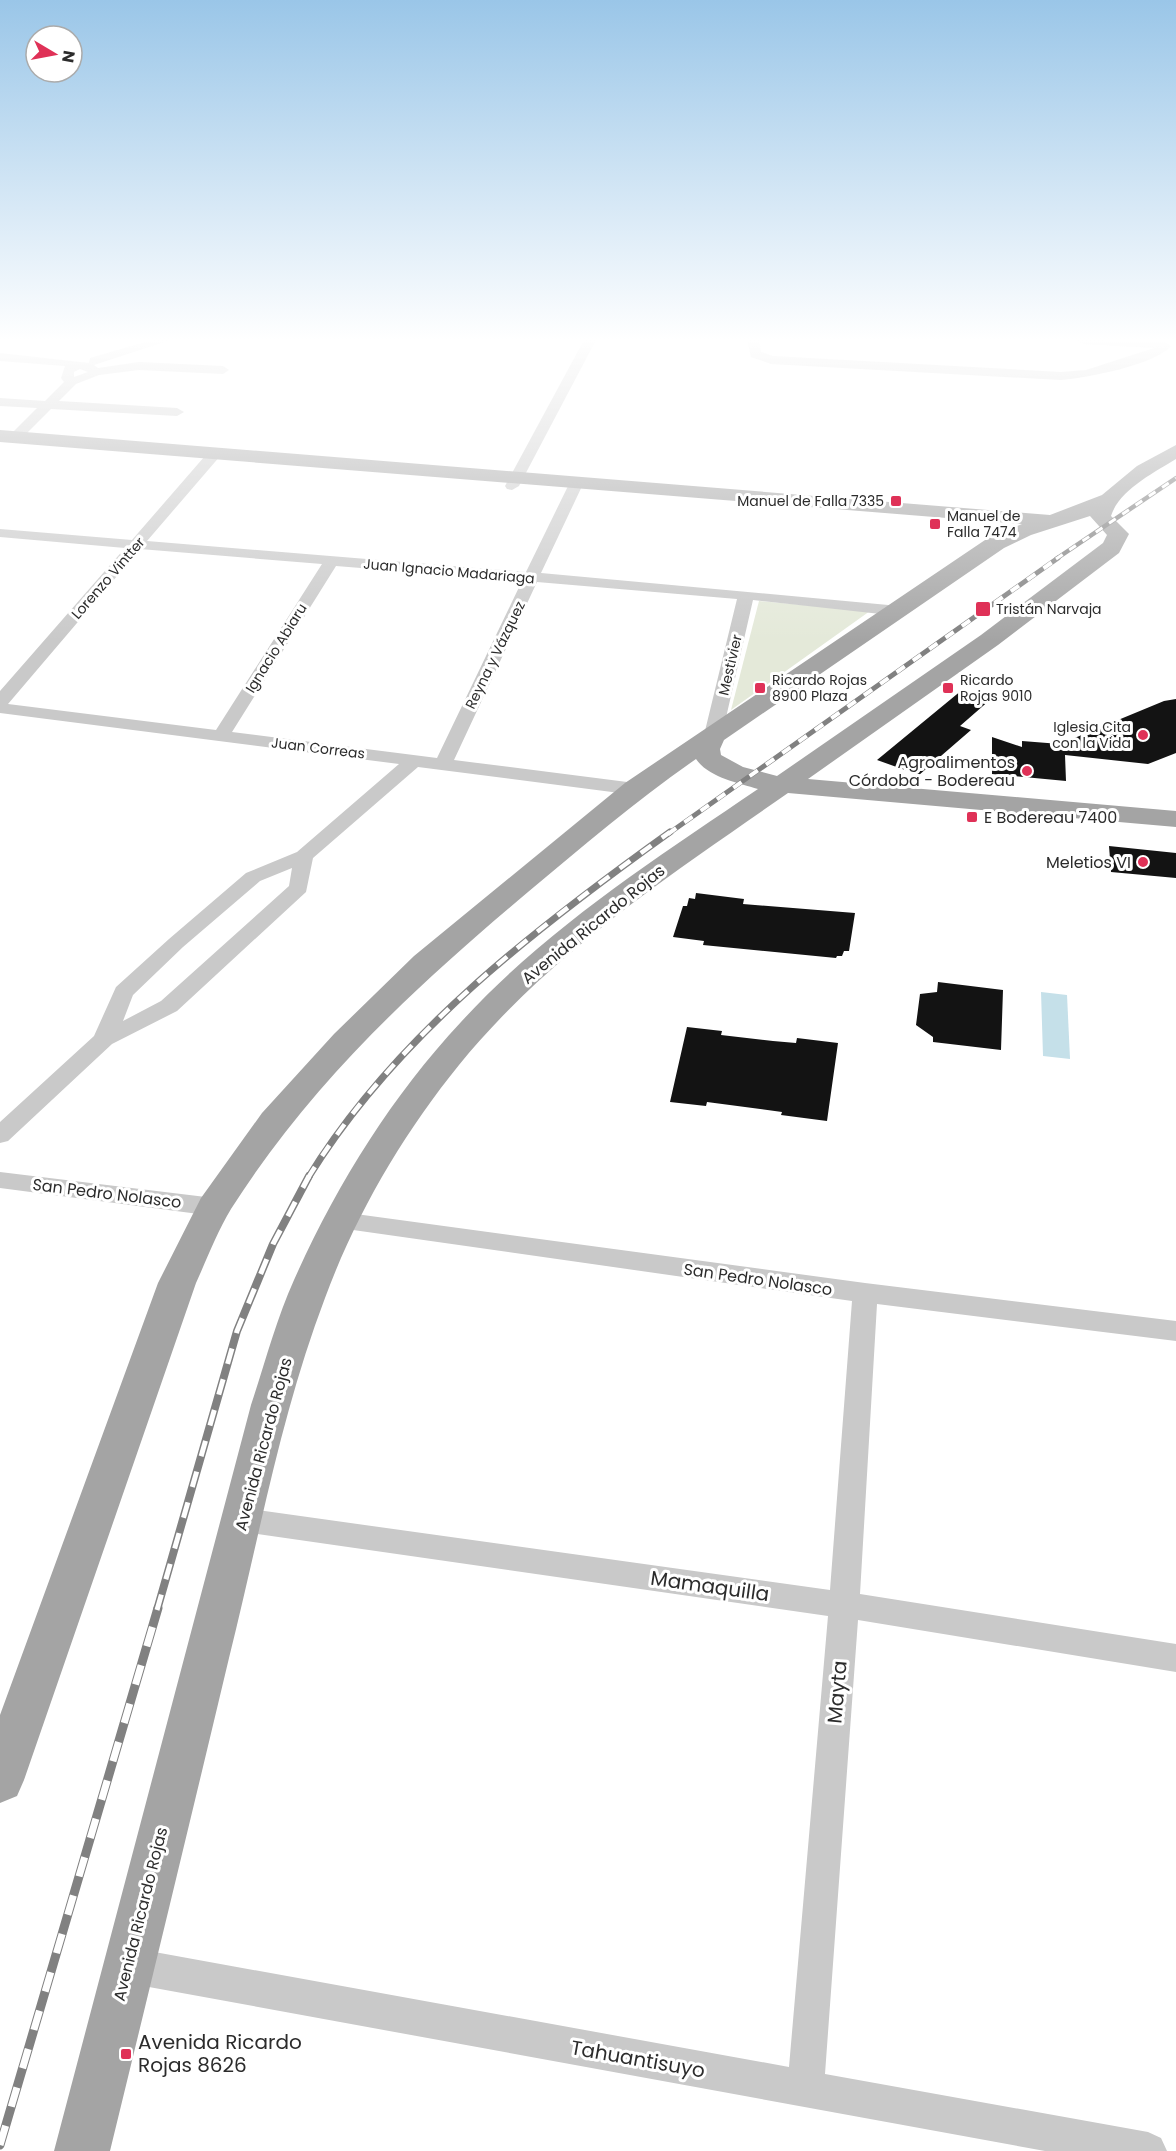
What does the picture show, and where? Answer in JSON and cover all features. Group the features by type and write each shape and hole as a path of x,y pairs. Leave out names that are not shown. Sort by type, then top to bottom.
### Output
{"main road":[{"path":"21,440 515,481 982,525 996,533 996,543"},
{"path":"0,1780 151,1349 177,1283 214,1207 254,1147 295,1095 388,998 475,920 635,789 996,543 1023,530 1062,520 1108,500 1141,473 1176,451"},
{"path":"575,487 1080,522 1104,530 1113,539 1111,548"},
{"path":"1108,500 1100,513 1102,519 1118,534 1111,548"},
{"name":"Avenida Ricardo Rojas","path":"81,2151 281,1373 311,1285 341,1221 380,1154 423,1091 473,1029 504,997 594,919 693,845 1008,625 1111,548"},
{"path":"713,735 708,754 715,764 747,778 782,785 1176,819"}],"street":[{"path":"515,481 537,440"},
{"name":"Lorenzo Vintter","path":"0,702 212,457"},
{"name":"Reyna y Vázquez","path":"443,764 575,487"},
{"name":"Juan Ignacio Madariaga","path":"0,533 747,595 899,611"},
{"name":"Ignacio Abiaru","path":"221,736 332,560"},
{"name":"Mestivier","path":"713,735 747,595"},
{"name":"Juan Correas","path":"0,708 635,789"},
{"path":"105,1040 124,992 176,943 254,877 304,856 415,760"},
{"path":"0,1135 105,1040 168,1006 299,888 304,856"},
{"name":"San Pedro Nolasco","path":"0,1180 214,1207"},
{"name":"San Pedro Nolasco","path":"341,1221 865,1293 1176,1331"},
{"name":"Mayta","path":"805,2090 844,1605 865,1293"},
{"name":"Mamaquilla","path":"243,1520 844,1605 1176,1658"},
{"name":"Tahuantisuyo","path":"127,1965 1148,2151"}],"green space":[{"path":"759,601 870,611 731,710"}],"water":[{"path":"1041,992 1067,995 1070,1059 1043,1056"}],"building":[{"path":"962,690 991,699 960,726 971,730 919,775 877,760"},
{"path":"1176,699 1176,753 1148,764 1065,755 1066,781 992,774 992,737 1022,747 1022,741 1060,744 1164,701"},
{"name":"Meletios VI","path":"1109,846 1176,853 1176,878 1111,872"},
{"path":"696,893 744,899 743,904 855,913 849,951 844,951 842,956 836,958 703,945 704,941 673,937 683,906 687,906 689,898 695,899"},
{"path":"938,982 1003,990 1001,1050 933,1042 933,1037 916,1025 920,994 937,992"},
{"path":"687,1027 722,1031 721,1035 773,1041 796,1043 797,1038 838,1043 827,1121 781,1115 782,1112 707,1102 706,1106 670,1102"}],"railway":[{"path":"1056,559 1176,478"},
{"path":"668,834 1058,558"},
{"path":"308,1178 343,1126 382,1078 425,1031 520,946 670,832"},
{"path":"157,1610 237,1331 273,1244 309,1176"},
{"path":"0,2145 158,1608"}],"place":[{"name":"Manuel de Falla 7335","path":"896,501"},
{"name":"Manuel de Falla 7474","path":"935,524"},
{"name":"Tristán Narvaja","path":"983,609"},
{"name":"Ricardo Rojas 8900 Plaza","path":"760,688"},
{"name":"Ricardo Rojas 9010","path":"948,688"},
{"name":"Iglesia Cita con la Vida","path":"1143,735"},
{"name":"Agroalimentos Córdoba - Bodereau","path":"1027,771"},
{"name":"E Bodereau 7400","path":"972,817"},
{"name":"Meletios VI","path":"1143,862"},
{"name":"Avenida Ricardo Rojas 8626","path":"126,2054"}]}
